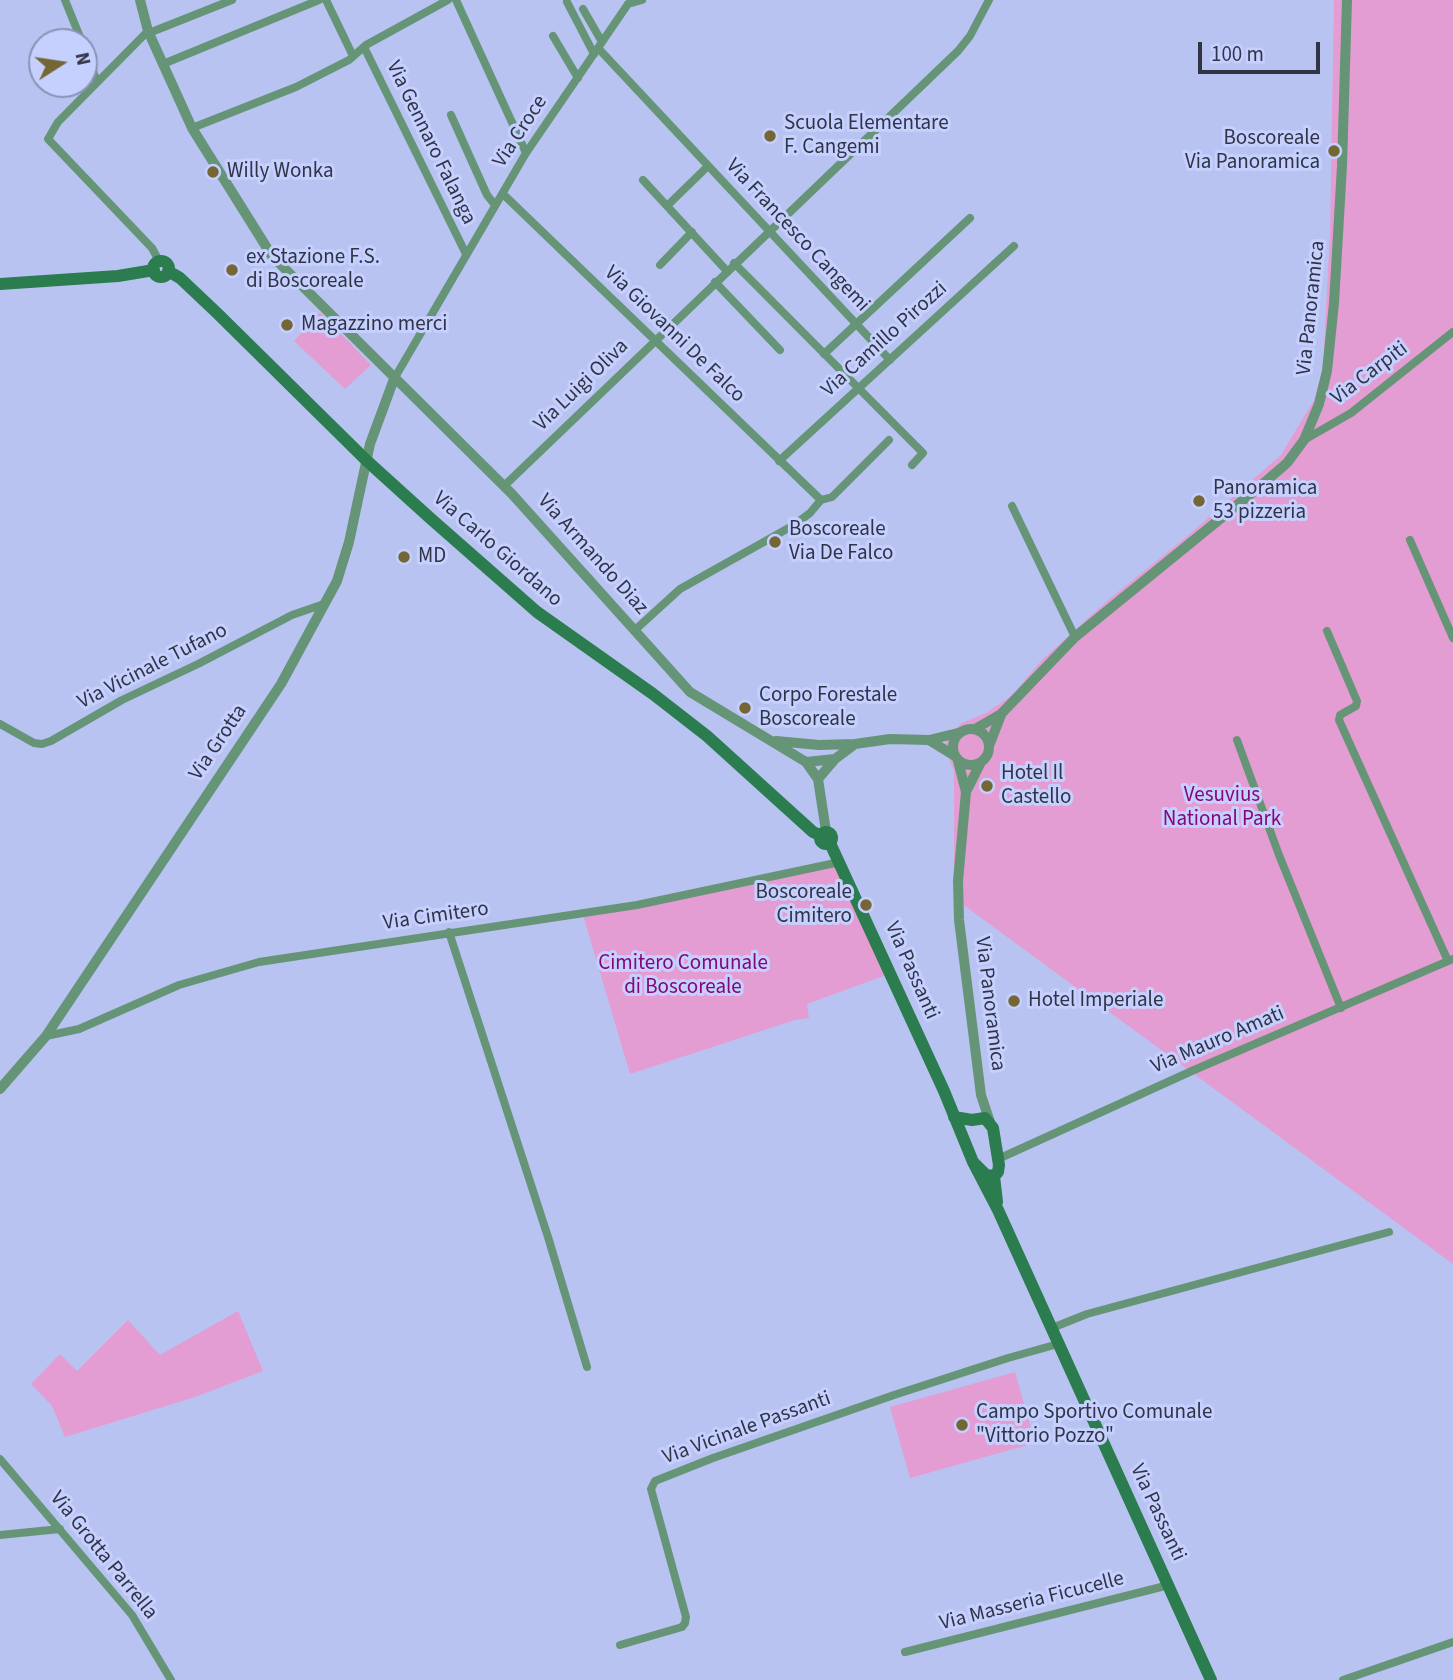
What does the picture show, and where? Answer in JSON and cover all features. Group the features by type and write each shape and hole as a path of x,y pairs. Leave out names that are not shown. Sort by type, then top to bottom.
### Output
{"main road":[{"path":"0,284 118,276 161,268"},
{"name":"Via Carlo Giordano","path":"161,268 180,278 429,519 537,612 653,694 707,736 813,832 826,836"},
{"name":"Via Passanti","path":"826,836 841,862 973,1163 998,1210 1211,1680"},
{"path":"954,1117 980,1120"},
{"path":"967,1148 967,1129 980,1120"},
{"name":"Via Passanti","path":"980,1120 993,1128 998,1159 998,1172 994,1176 998,1210"},
{"path":"973,1163 986,1175 994,1176"}],"street":[{"path":"65,0 76,28"},
{"path":"98,81 149,32 232,0"},
{"path":"163,64 319,0"},
{"path":"326,0 353,56"},
{"path":"192,128 296,87 448,0"},
{"path":"456,0 526,153"},
{"path":"628,2 642,0"},
{"name":"Via Luigi Oliva","path":"503,486 958,51 970,36 989,0"},
{"name":"Via Panoramica","path":"929,740 975,729 1001,714 1075,637 1258,488 1287,463 1304,440 1320,404 1327,371 1334,303 1347,0"},
{"name":"Via Armando Diaz","path":"144,1 149,32 192,128 272,256 503,486 690,692 806,762"},
{"path":"567,2 598,48"},
{"name":"Via Croce","path":"394,379 526,153 628,2"},
{"path":"583,9 598,48"},
{"path":"553,36 578,78"},
{"name":"Via Gennaro Falanga","path":"364,47 466,254"},
{"name":"Via Francesco Cangemi","path":"598,48 890,360"},
{"path":"81,98 58,122 48,139 152,248 161,268"},
{"name":"Via Croce","path":"451,115 487,195 495,205"},
{"name":"Via Francesco Cangemi","path":"668,205 708,166"},
{"path":"643,180 726,270"},
{"name":"Via Giovanni De Falco","path":"503,194 821,500"},
{"path":"824,354 970,218"},
{"path":"660,265 692,232"},
{"name":"Via Camillo Pirozzi","path":"779,461 1014,246"},
{"path":"734,263 923,453 912,465"},
{"path":"715,282 780,350"},
{"name":"Via Carpiti","path":"1304,440 1351,414 1453,332"},
{"name":"Via Grotta","path":"0,1089 46,1036 281,684 337,580 349,542 370,444 394,379"},
{"path":"635,630 680,589 794,525 821,500 832,497 889,440"},
{"path":"1012,506 1075,637"},
{"path":"1410,540 1453,638"},
{"name":"Via Vicinale Tufano","path":"0,724 34,743 51,741 122,700 292,615 324,604"},
{"path":"1326,631 1357,701 1356,706 1340,715 1339,720 1451,960"},
{"name":"Via Panoramica","path":"965,792 989,752 1001,714"},
{"path":"975,729 985,735 989,746"},
{"name":"Via Panoramica","path":"958,733 953,744 965,792 958,881 959,920 981,1095 980,1120"},
{"name":"Via Armando Diaz","path":"772,741 819,745 891,739 929,740"},
{"path":"929,740 970,765 981,762"},
{"path":"1237,740 1340,1008"},
{"name":"Via Armando Diaz","path":"818,779 835,759 855,744"},
{"path":"806,762 819,745"},
{"path":"806,762 835,759"},
{"name":"Via Passanti","path":"806,762 818,779 826,836"},
{"name":"Via Cimitero","path":"46,1036 79,1029 204,976 259,962 638,905 841,862"},
{"path":"449,932 544,1224 587,1367"},
{"name":"Via Mauro Amati","path":"998,1159 1194,1070 1451,960"},
{"path":"1052,1328 1087,1314 1389,1232"},
{"name":"Via Vicinale Passanti","path":"620,1645 682,1627 685,1623 651,1489 655,1481 894,1395 1058,1344"},
{"name":"Via Grotta Parrella","path":"0,1459 132,1615 171,1680"},
{"path":"0,1535 60,1529"},
{"name":"Via Masseria Ficucelle","path":"905,1653 1169,1585"},
{"path":"1343,1680 1453,1642"}],"green space":[{"name":"Vesuvius National Park","path":"1334,0 1453,0 1453,1264 954,898 954,771 944,746 947,736 962,723 986,713 1011,696 1041,661 1107,601 1281,455 1314,400 1323,368 1330,232"},
{"path":"320,312 371,365 345,389 294,341"},
{"name":"Cimitero Comunale di Boscoreale","path":"837,866 886,975 807,1004 809,1018 795,1020 630,1074 583,915"},
{"path":"238,1311 263,1371 195,1397 65,1437 52,1406 31,1384 60,1354 77,1371 128,1320 160,1355"},
{"name":"Campo Sportivo Comunale \"Vittorio Pozzo\"","path":"1015,1372 1035,1443 910,1478 890,1407"}],"place":[{"name":"Scuola Elementare F. Cangemi","path":"770,136"},
{"name":"Boscoreale Via Panoramica","path":"1334,151"},
{"name":"Willy Wonka","path":"213,172"},
{"name":"ex Stazione F.S. di Boscoreale","path":"232,270"},
{"name":"Magazzino merci","path":"287,325"},
{"name":"Panoramica 53 pizzeria","path":"1199,501"},
{"name":"Boscoreale Via De Falco","path":"775,542"},
{"name":"MD","path":"404,557"},
{"name":"Corpo Forestale Boscoreale","path":"745,708"},
{"name":"Hotel Il Castello","path":"987,786"},
{"name":"Boscoreale Cimitero","path":"866,905"},
{"name":"Hotel Imperiale","path":"1014,1001"},
{"name":"Campo Sportivo Comunale \"Vittorio Pozzo\"","path":"962,1425"}]}
